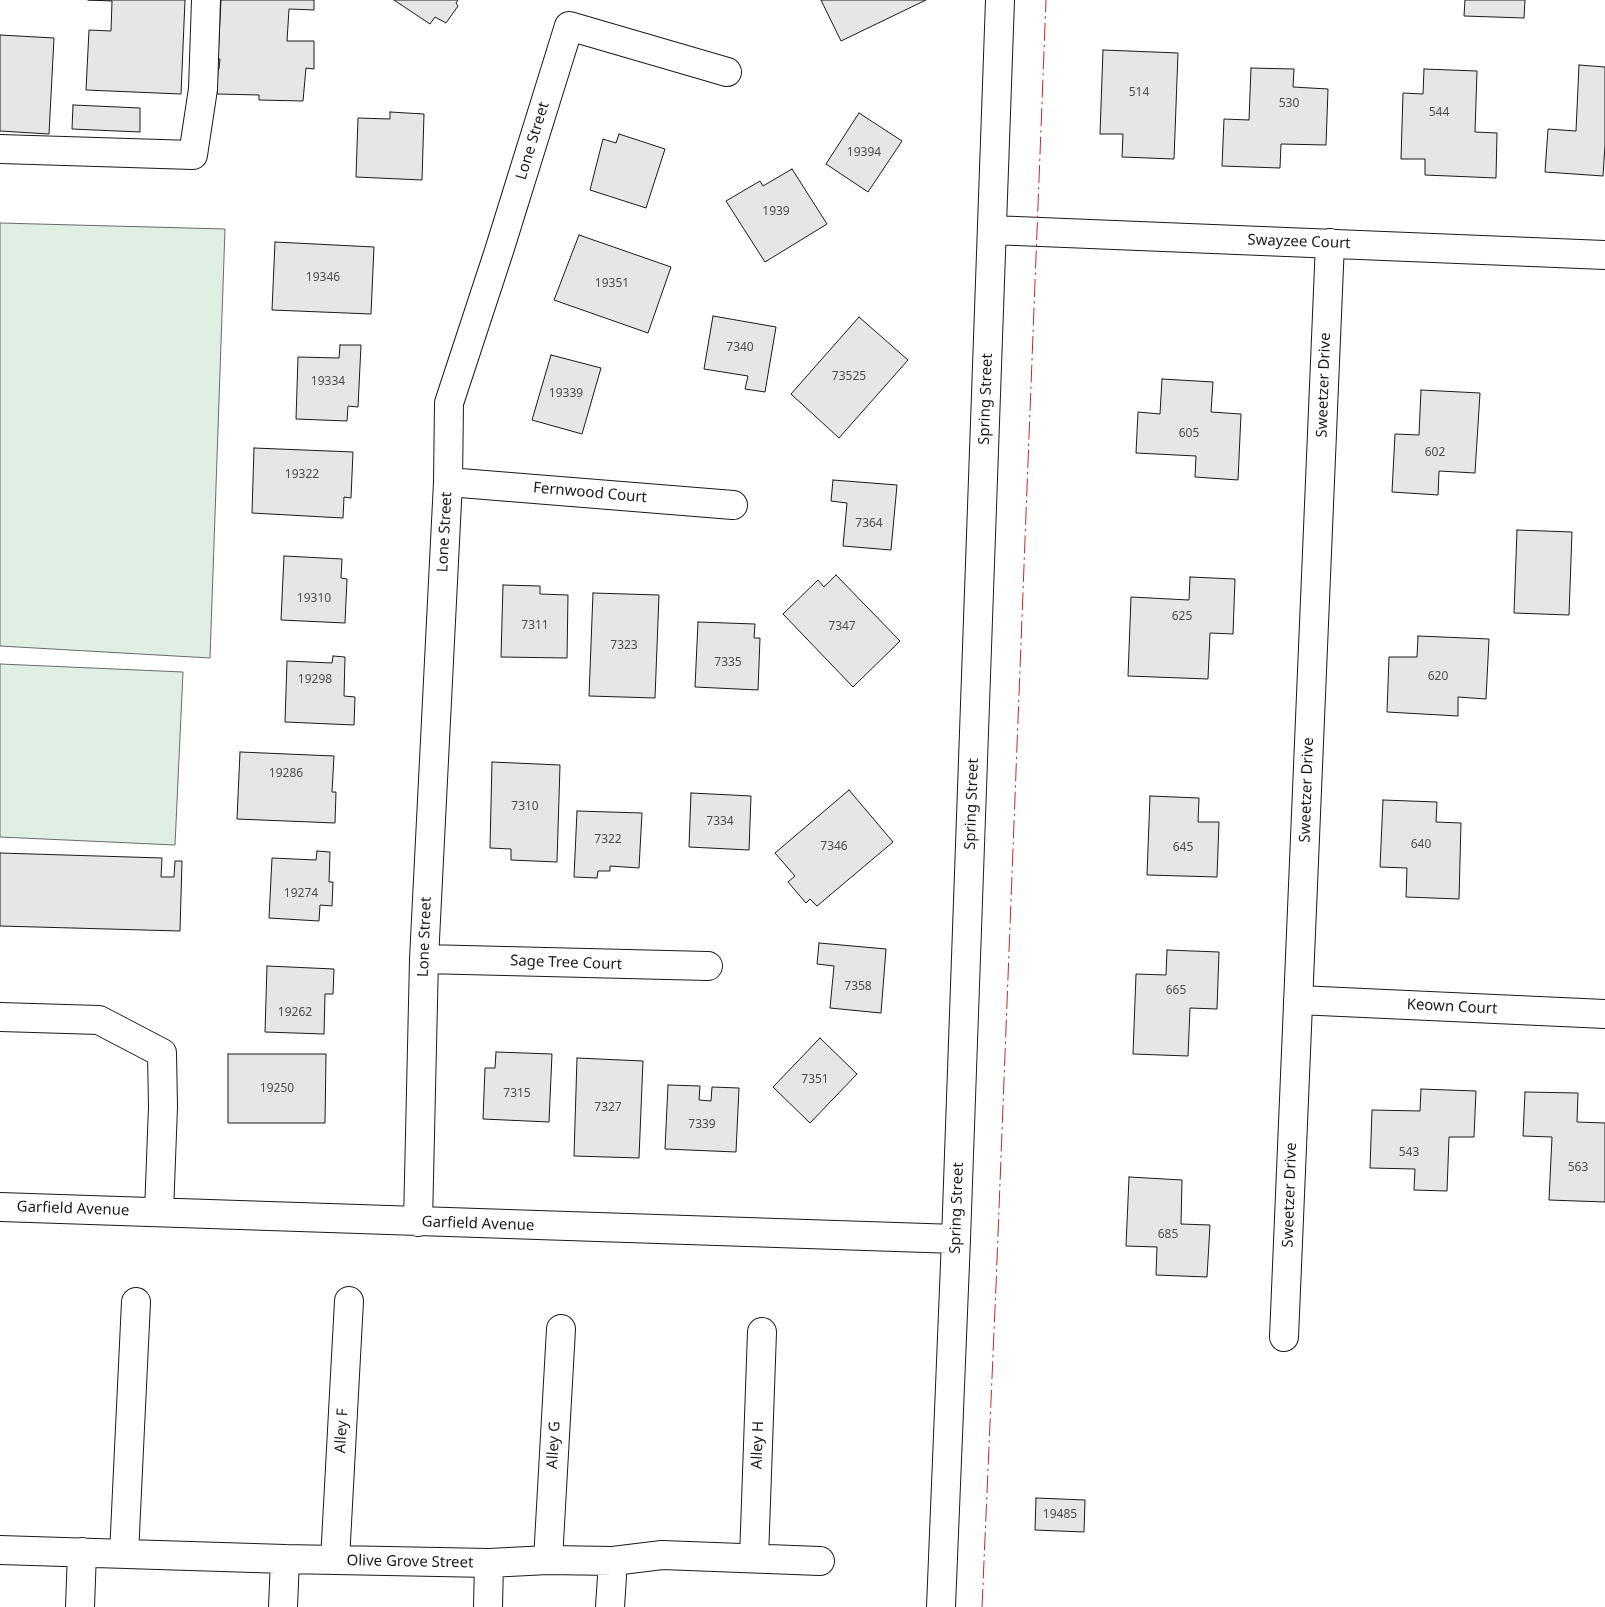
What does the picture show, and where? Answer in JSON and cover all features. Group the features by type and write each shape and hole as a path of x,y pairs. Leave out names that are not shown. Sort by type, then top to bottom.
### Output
{"street":[{"path":"0,149 193,155 203,89 206,0"},
{"name":"Spring Street","path":"941,1607 1000,0"},
{"name":"Lone Street","path":"418,1222 424,959 448,482 449,403 502,242 569,26 727,72"},
{"name":"Swayzee Court","path":"992,230 1605,255"},
{"name":"Sweetzer Drive","path":"1284,1336 1330,244"},
{"name":"Fernwood Court","path":"448,482 733,505"},
{"name":"Sage Tree Court","path":"424,959 708,966"},
{"name":"Keown Court","path":"1298,1000 1605,1014"},
{"path":"0,1017 99,1020 162,1053 163,1107 159,1212"},
{"name":"Garfield Avenue","path":"0,1207 956,1239"},
{"name":"Alley F","path":"335,1560 349,1301"},
{"path":"124,1554 136,1302"},
{"name":"Alley G","path":"548,1560 561,1329"},
{"name":"Alley H","path":"754,1558 762,1332"},
{"name":"Olive Grove Street","path":"0,1550 489,1563 548,1560 613,1561 662,1554 820,1561"},
{"path":"80,1607 82,1552"},
{"path":"283,1607 285,1559"},
{"path":"610,1607 613,1561"},
{"path":"488,1607 489,1563"}],"green space":[{"path":"0,223 225,229 210,658 0,646"},
{"path":"0,664 183,672 175,845 0,837"}],"building":[{"path":"88,0 185,0 181,94 86,90 89,30 111,31 112,1"},
{"path":"221,0 314,0 314,10 289,9 287,41 314,41 314,69 306,68 303,101 259,100 259,95 217,94 220,59 218,59"},
{"path":"394,0 458,0 456,3 458,6 446,23 435,17 430,24"},
{"path":"821,0 926,0 841,41"},
{"path":"1465,0 1525,0 1524,18 1464,16"},
{"path":"0,35 54,38 49,134 0,131"},
{"path":"1103,50 1178,53 1174,159 1122,157 1123,134 1100,134"},
{"path":"1579,65 1605,67 1603,176 1545,172 1548,129 1576,131"},
{"path":"1251,68 1294,69 1293,87 1328,89 1326,145 1281,144 1280,168 1222,166 1224,119 1249,120"},
{"path":"1424,69 1477,71 1475,132 1497,133 1496,178 1425,175 1425,159 1401,159 1403,93 1423,94"},
{"path":"73,105 140,108 140,132 72,129"},
{"path":"390,112 424,114 422,180 356,177 358,118 390,119"},
{"path":"859,113 902,141 868,192 826,164"},
{"path":"619,134 665,149 646,208 590,190 603,139 616,143"},
{"path":"792,169 827,224 765,262 726,201 760,181 763,186"},
{"path":"579,235 671,267 648,333 554,300"},
{"path":"275,242 374,247 371,314 272,310"},
{"path":"713,316 776,327 765,392 745,389 748,376 704,369"},
{"path":"859,317 908,360 839,438 791,394"},
{"path":"340,345 361,345 358,407 348,406 347,421 296,419 298,357 339,358"},
{"path":"551,355 601,368 582,434 532,420"},
{"path":"1162,379 1213,382 1211,412 1241,414 1238,480 1195,477 1196,456 1136,453 1138,412 1160,414"},
{"path":"1421,390 1480,393 1475,473 1439,471 1438,495 1392,492 1395,434 1419,435"},
{"path":"254,448 353,452 351,498 344,497 343,518 252,513"},
{"path":"833,480 897,485 891,550 843,546 847,503 831,501"},
{"path":"1517,530 1572,532 1569,615 1514,613"},
{"path":"284,556 342,559 341,578 347,579 345,623 281,620"},
{"path":"836,575 900,641 853,687 783,614 818,580 824,587"},
{"path":"1190,577 1235,579 1233,634 1210,633 1208,679 1128,676 1131,597 1189,600"},
{"path":"503,585 540,586 540,594 568,595 567,658 501,657"},
{"path":"593,593 659,595 655,698 589,696"},
{"path":"698,622 755,624 754,638 760,638 758,690 695,687"},
{"path":"1418,636 1489,639 1486,699 1458,697 1458,716 1387,712 1389,657 1417,657"},
{"path":"333,656 345,657 344,696 355,697 354,725 285,722 287,661 332,663"},
{"path":"240,752 334,756 332,792 336,792 335,823 237,819"},
{"path":"492,762 560,765 557,862 511,860 511,849 490,848"},
{"path":"849,790 893,842 817,906 810,899 806,903 788,882 795,876 775,853"},
{"path":"691,793 751,796 749,850 689,847"},
{"path":"1150,796 1199,798 1198,822 1219,822 1217,877 1147,875"},
{"path":"1383,800 1437,802 1436,822 1461,823 1459,899 1406,897 1407,868 1380,867"},
{"path":"577,811 642,813 639,868 610,866 610,871 598,871 597,878 574,877"},
{"path":"317,851 330,852 329,882 333,882 332,906 320,905 319,921 269,918 272,858 316,860"},
{"path":"0,853 162,858 161,877 174,877 175,861 182,861 180,931 0,926"},
{"path":"819,943 886,949 881,1013 830,1008 834,966 817,964"},
{"path":"1167,950 1219,952 1217,1009 1190,1008 1188,1056 1133,1054 1136,974 1166,975"},
{"path":"267,966 334,969 333,994 325,994 324,1034 265,1032"},
{"path":"820,1038 857,1074 810,1123 773,1087"},
{"path":"496,1052 552,1054 549,1122 483,1119 485,1068 495,1068"},
{"path":"228,1054 326,1054 325,1123 228,1123"},
{"path":"577,1058 643,1061 639,1158 574,1156"},
{"path":"668,1085 700,1086 699,1100 711,1101 712,1087 739,1088 736,1152 665,1149"},
{"path":"1421,1089 1476,1091 1474,1137 1449,1137 1447,1191 1414,1190 1415,1169 1370,1168 1372,1110 1420,1111"},
{"path":"1525,1092 1578,1093 1577,1122 1605,1123 1605,1202 1549,1200 1552,1137 1523,1136"},
{"path":"1129,1177 1182,1180 1181,1224 1210,1225 1207,1277 1156,1275 1157,1247 1126,1246"},
{"path":"1036,1498 1085,1500 1084,1532 1035,1530"}],"power":[{"path":"982,1607 1046,0"}]}
